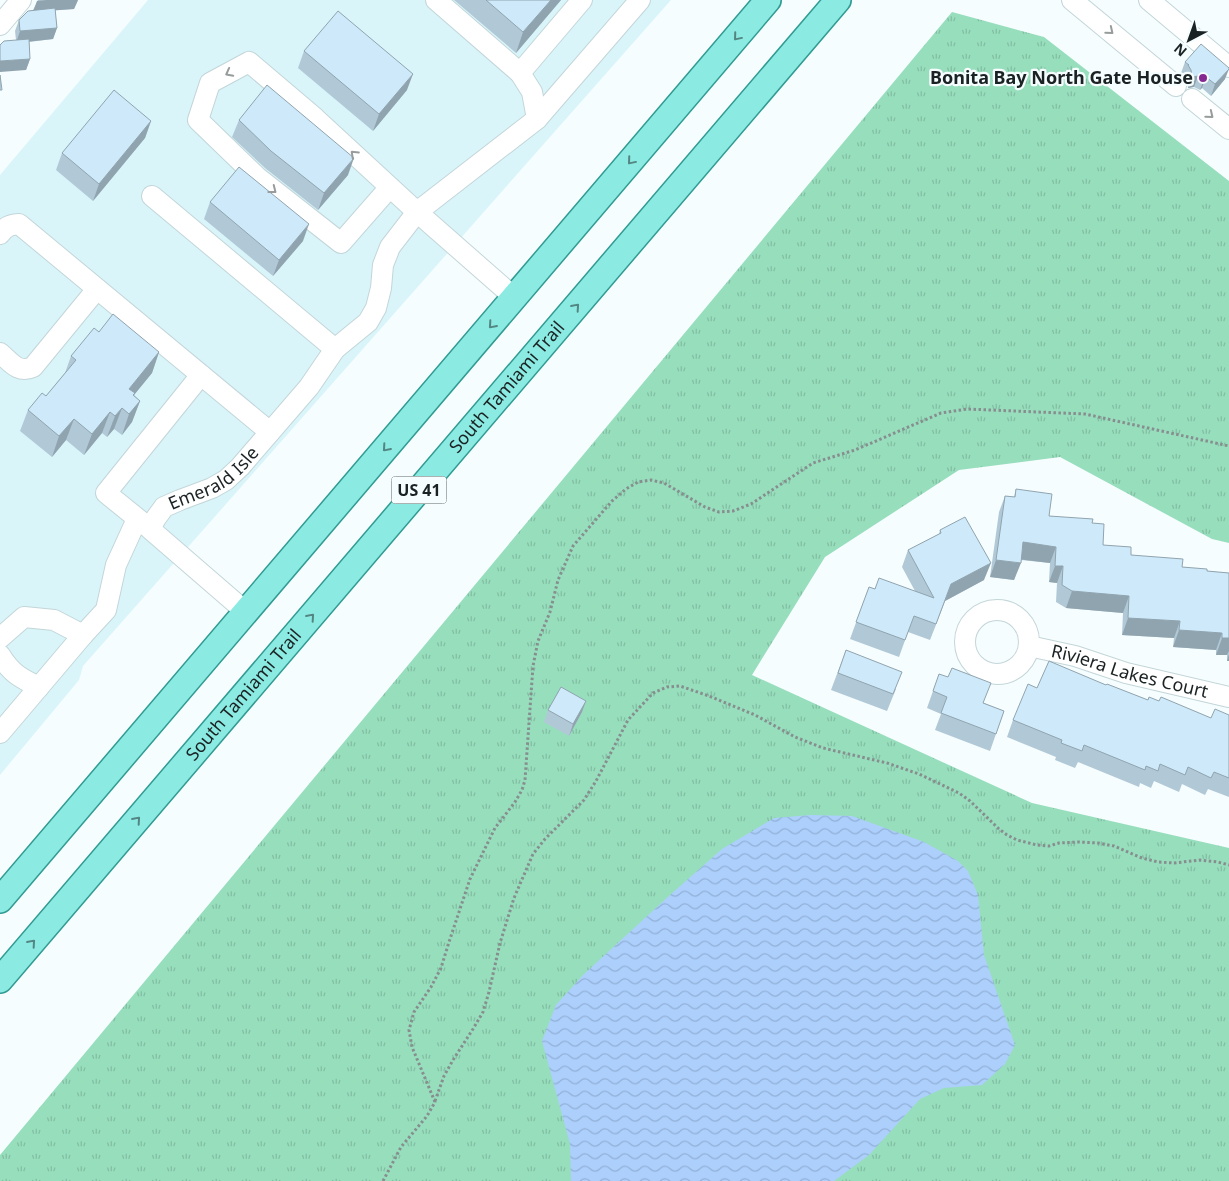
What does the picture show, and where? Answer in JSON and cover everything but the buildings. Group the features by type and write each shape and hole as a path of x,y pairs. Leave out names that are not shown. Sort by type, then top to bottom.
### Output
{"main road":[{"name":"US 41","path":"0,900 768,0"},
{"name":"South Tamiami Trail","path":"0,980 838,0"}],"street":[{"path":"0,25 21,0"},
{"path":"436,0 520,73 532,92 537,119"},
{"path":"520,73 582,0"},
{"name":"Emerald Isle","path":"0,733 106,610 116,565 144,524 156,518 164,507 212,488 226,480 240,467 310,387 335,349 368,322 376,308 381,288 383,265 390,247 418,212 537,119 640,0"},
{"path":"1072,0 1176,86"},
{"path":"1149,0 1229,67"},
{"path":"390,187 341,242 257,177 198,120 210,83 249,62 315,118 515,298"},
{"path":"1192,100 1229,129"},
{"path":"152,196 335,349"},
{"path":"0,234 5,228 19,224 270,432"},
{"path":"0,353 19,369 26,370 33,367 97,289"},
{"path":"201,375 106,493 246,612"},
{"path":"0,638 24,617 54,620 83,635"},
{"name":"Riviera Lakes Court","path":"1029,646 1075,656 1126,673 1229,697"},
{"path":"0,655 7,666 20,677 38,687"}],"path":[{"path":"435,1102 412,1047 409,1030 414,1012 441,968 470,879 495,828 516,802 522,790 525,780 533,666 538,640 550,612 558,580 573,546 612,500 638,482 651,480 664,483 705,507 719,512 732,511 751,504 813,463 855,450 941,413 967,409 1084,414 1229,446"},
{"path":"383,1181 401,1147 427,1116 435,1102 444,1076 482,1012 514,898 533,854 545,839 584,800 596,782 628,720 653,693 667,687 680,686 708,696 755,715 795,738 823,748 887,763 919,774 970,800 999,829 1017,840 1049,846 1072,842 1098,843 1114,846 1142,858 1158,862 1174,863 1200,860 1229,865"}],"shaded area":[{"path":"148,0 671,0 83,666 79,680 0,775 0,175"}],"green space":[{"path":"952,12 1044,37 1229,181 1229,543 1212,539 1060,457 959,470 825,557 752,675 1032,803 1229,848 1229,1181 0,1181 0,1155"}],"water":[{"path":"811,815 852,816 924,842 958,861 968,871 978,895 984,955 1015,1045 1005,1064 982,1085 944,1088 920,1099 869,1155 834,1181 571,1181 570,1144 542,1041 556,1005 583,975 722,849 774,818"}],"place":[{"name":"Bonita Bay North Gate House","path":"1203,78"}]}
